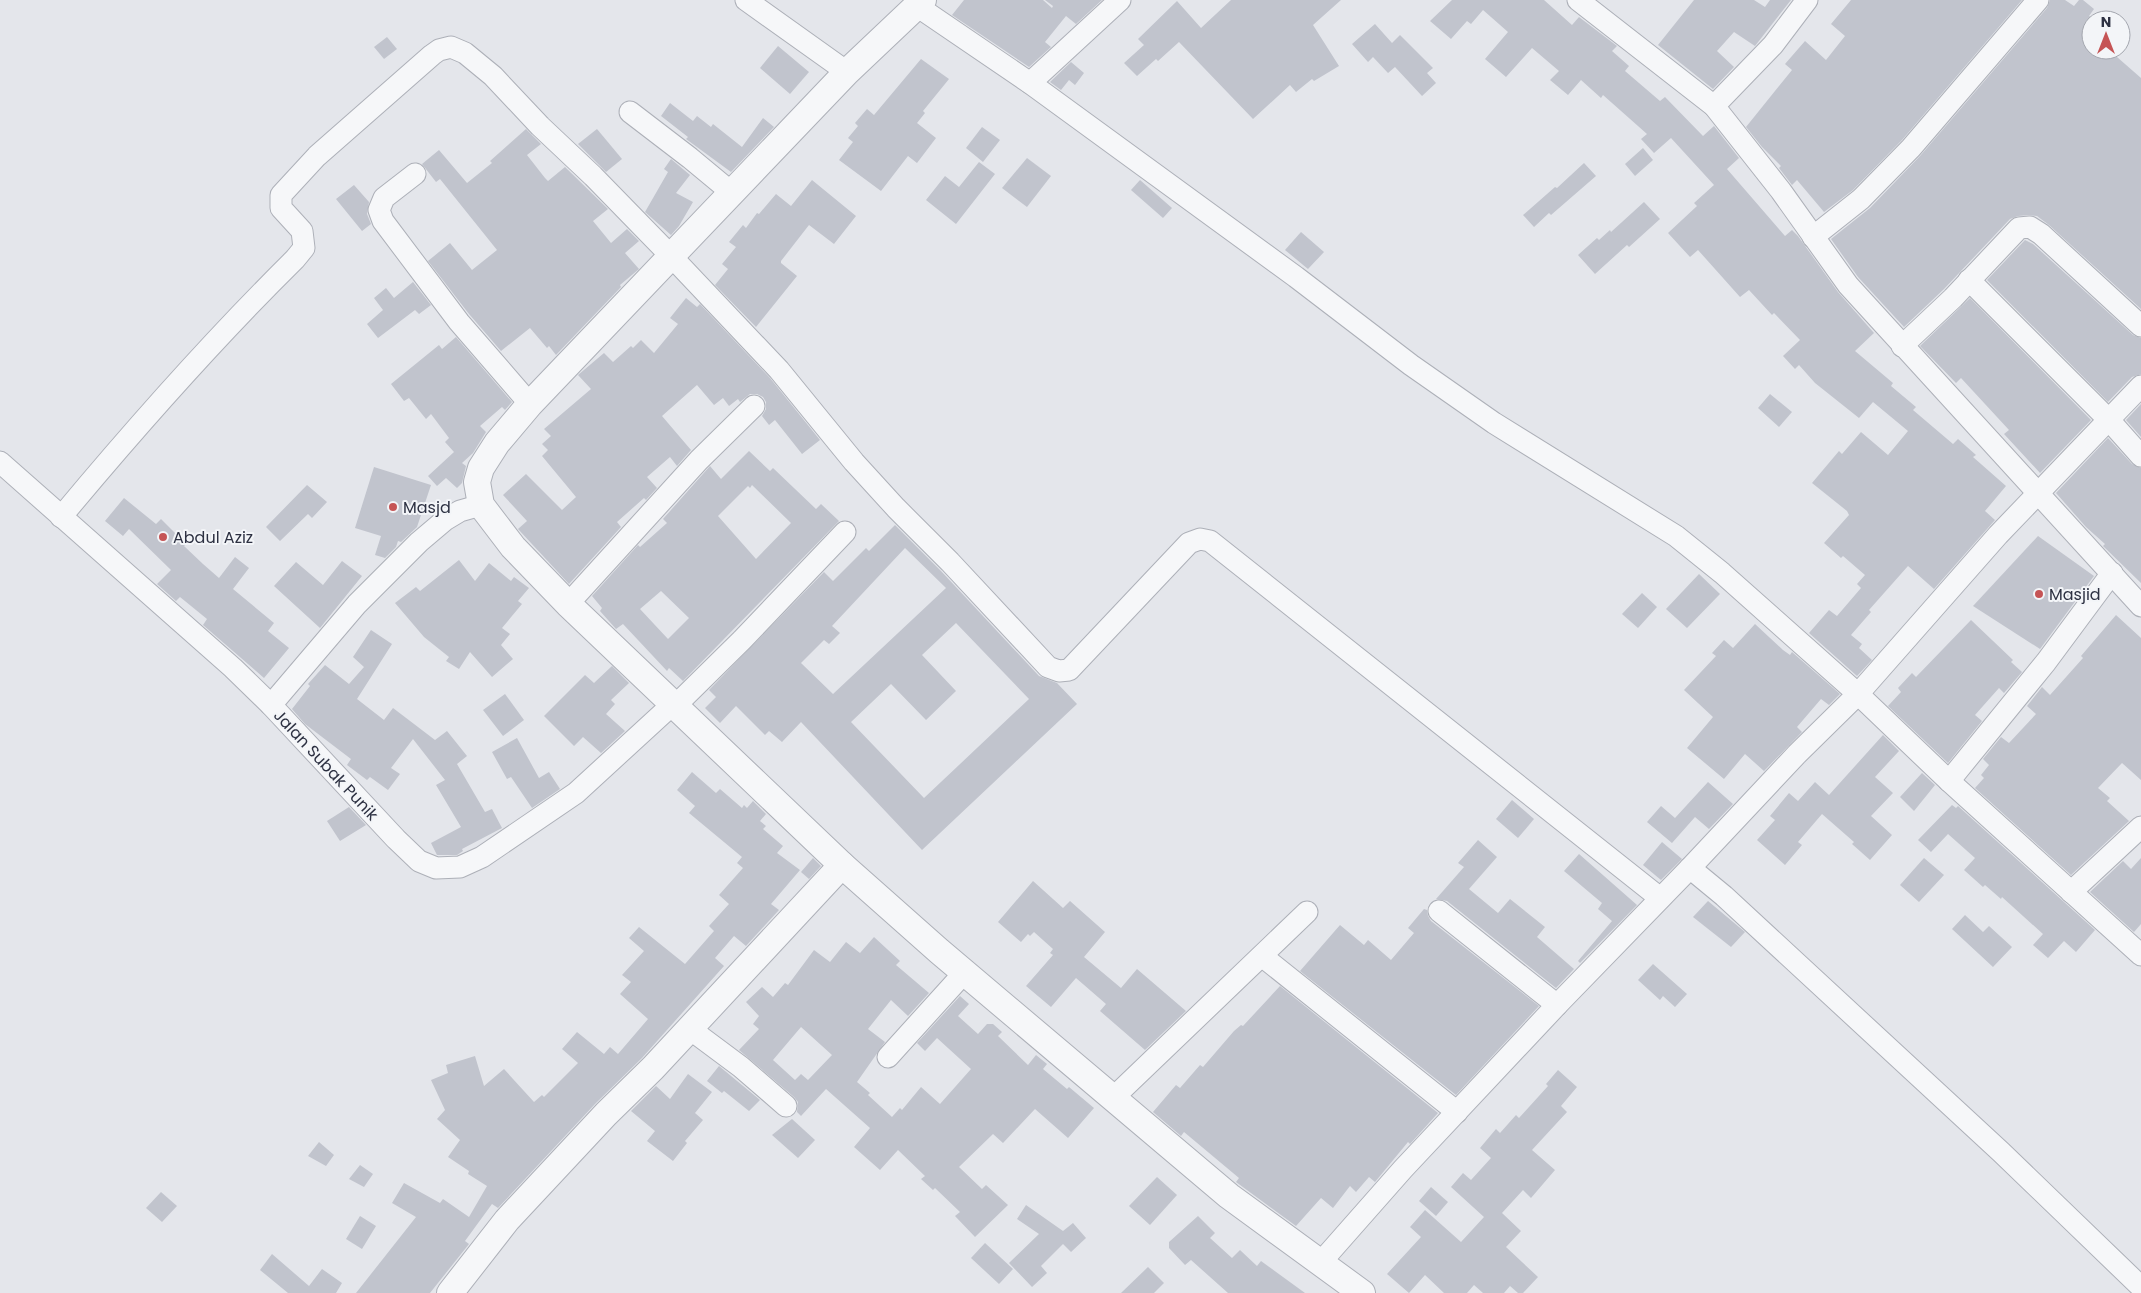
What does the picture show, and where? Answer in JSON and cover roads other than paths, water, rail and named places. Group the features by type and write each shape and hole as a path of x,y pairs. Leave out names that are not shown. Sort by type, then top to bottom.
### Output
{"street":[{"path":"746,0 847,72"},
{"path":"1030,83 1120,0"},
{"path":"1578,0 1714,106 1781,191 1848,286 2141,606"},
{"path":"1714,106 1772,45 1807,0"},
{"path":"1813,237 1862,199 1911,148 2038,0"},
{"path":"1362,1293 1229,1196 964,973 842,865 568,604 513,547 481,505 476,482 481,468 497,443 530,404 847,72 920,3 1296,277 1411,365 1494,423 1676,536 1722,573 1858,694 1949,781 2141,955"},
{"path":"61,516 155,405 304,248 302,231 281,208 280,195 287,186 317,156 439,50 445,47 456,48 493,76 540,126 594,176 671,256 779,370 854,462 896,508 950,562 1048,667 1059,672 1069,670 1189,543 1200,539 1210,541 1660,898"},
{"path":"630,112 731,192"},
{"path":"415,174 384,198 379,210 383,221 459,322 530,404"},
{"path":"1902,346 2019,228 2030,227 2041,234 2141,326"},
{"path":"1969,280 2109,420 2141,456"},
{"path":"1321,1262 1403,1169 1557,1005 1797,754 1858,694 1998,535 2141,386"},
{"path":"568,604 699,460 754,406"},
{"name":"Jalan Subak Punik","path":"0,462 226,662 271,705 367,809 419,861 436,868 449,869 460,867 482,857 576,793 674,705 760,622 845,532"},
{"path":"271,705 357,604 419,542 445,520 460,511 481,505"},
{"path":"1949,781 2046,662 2112,573"},
{"path":"2071,892 2141,827"},
{"path":"450,1293 507,1220 606,1114 690,1029 842,865"},
{"path":"1690,868 1724,896 2001,1152 2141,1287"},
{"path":"1439,911 1557,1005"},
{"path":"1113,1098 1307,912"},
{"path":"1262,956 1457,1112"},
{"path":"888,1057 964,973"},
{"path":"690,1029 741,1067 786,1106"}],"place":[{"name":"Masjd","path":"393,507"},
{"name":"Abdul Aziz","path":"163,537"},
{"name":"Masjid","path":"2039,594"}]}
